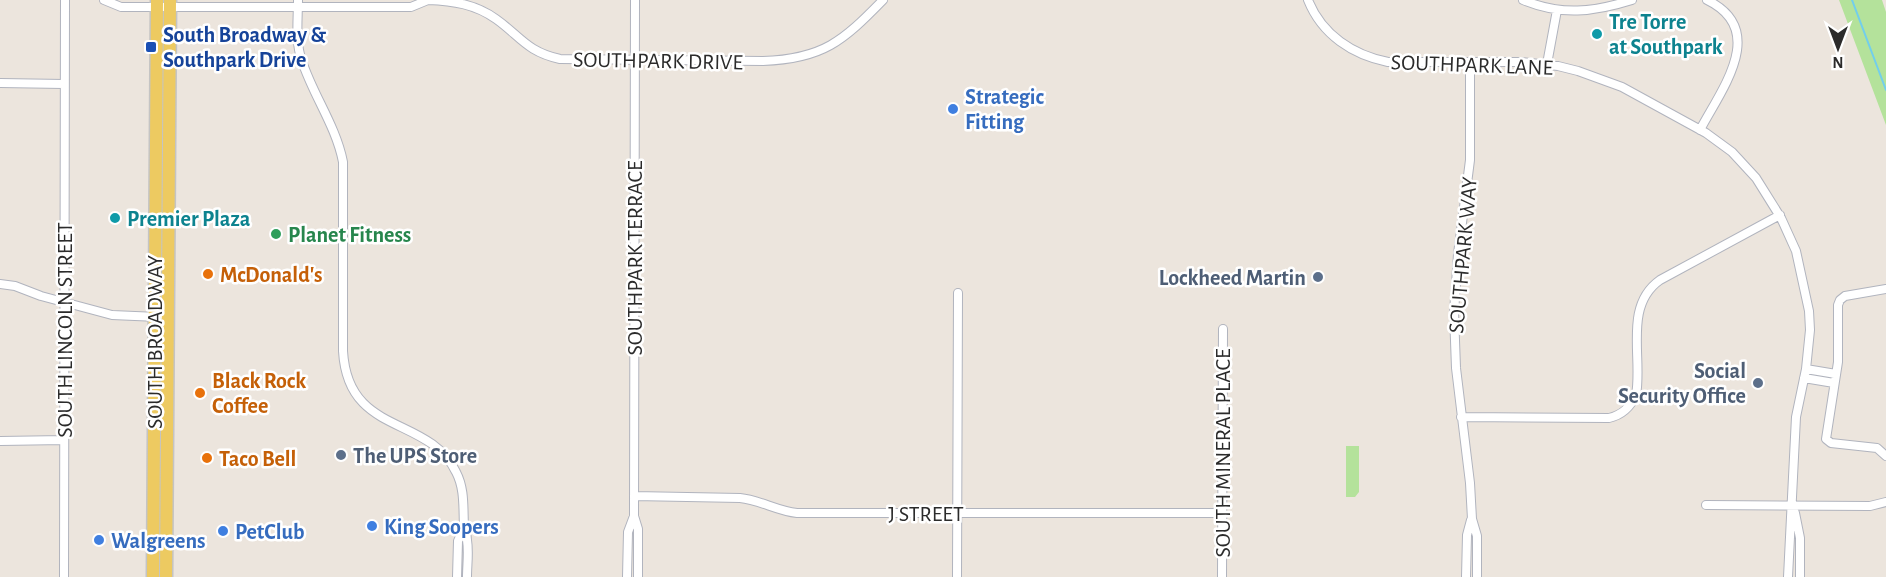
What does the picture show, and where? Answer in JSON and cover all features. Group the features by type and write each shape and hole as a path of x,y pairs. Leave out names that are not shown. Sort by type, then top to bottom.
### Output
{"main road":[{"name":"SOUTH BROADWAY","path":"153,577 157,3"},
{"name":"SOUTH BROADWAY","path":"166,577 170,3"}],"street":[{"name":"SOUTH LINCOLN STREET","path":"64,577 65,0"},
{"name":"SOUTHPARK DRIVE","path":"104,0 121,7 170,3 411,8 428,0 459,2 478,9 497,20 530,48 554,57 578,60 763,62 805,57 823,50 841,40 883,0"},
{"name":"SOUTHPARK TERRACE","path":"634,0 634,516 638,529 638,577"},
{"name":"SOUTHPARK LANE","path":"1308,0 1313,12 1327,30 1362,56 1388,62 1547,64 1578,71 1607,81 1715,138 1747,166 1780,215 1796,251 1805,288 1809,330 1806,369 1796,417 1788,577"},
{"path":"1523,0 1557,10 1588,11 1632,0"},
{"path":"1700,130 1734,70 1738,50 1736,33 1727,15 1707,0"},
{"path":"298,4 298,36 302,62 336,137 343,162 343,351 346,372 352,389 369,410 432,444 447,457 456,471 460,483 464,528 468,541 467,577"},
{"path":"1547,64 1557,10"},
{"name":"SOUTHPARK WAY","path":"1470,62 1470,160 1458,254 1454,313 1461,417 1470,483 1472,519 1477,536 1477,577"},
{"path":"0,83 64,84"},
{"path":"1461,417 1609,418 1624,412 1636,395 1637,318 1640,305 1647,292 1660,280 1780,215"},
{"path":"0,284 15,286 41,296 112,315 168,317"},
{"path":"1886,289 1845,296 1840,300 1836,374 1826,438 1831,443 1877,448 1886,456"},
{"path":"957,577 958,293"},
{"name":"SOUTH MINERAL PLACE","path":"1222,577 1223,329"},
{"path":"1806,369 1836,374"},
{"path":"1804,378 1834,383"},
{"path":"0,441 64,440"},
{"name":"J STREET","path":"634,496 740,498 761,502 786,512 797,513 1222,513"},
{"path":"1706,505 1869,506 1886,502"},
{"name":"SOUTHPARK LANE","path":"1793,505 1800,538 1800,577"},
{"name":"SOUTHPARK TERRACE","path":"627,577 629,529 634,516"},
{"name":"SOUTHPARK WAY","path":"1466,577 1467,535 1472,519"},
{"path":"457,577 458,541 464,528"}],"green space":[{"path":"1839,0 1882,0 1886,12 1886,125"},
{"path":"1346,446 1359,446 1359,492 1355,497 1346,497"}],"waterway":[{"path":"1852,0 1886,90"}],"place":[{"name":"Tre Torre at Southpark","path":"1597,34"},
{"name":"South Broadway & Southpark Drive","path":"151,47"},
{"name":"Strategic Fitting","path":"953,109"},
{"name":"Premier Plaza","path":"115,218"},
{"name":"Planet Fitness","path":"276,234"},
{"name":"McDonald's","path":"208,274"},
{"name":"Lockheed Martin","path":"1318,277"},
{"name":"Social Security Office","path":"1758,383"},
{"name":"Black Rock Coffee","path":"200,393"},
{"name":"The UPS Store","path":"341,455"},
{"name":"Taco Bell","path":"207,458"},
{"name":"King Soopers","path":"372,526"},
{"name":"PetClub","path":"223,531"},
{"name":"Walgreens","path":"99,540"}]}
